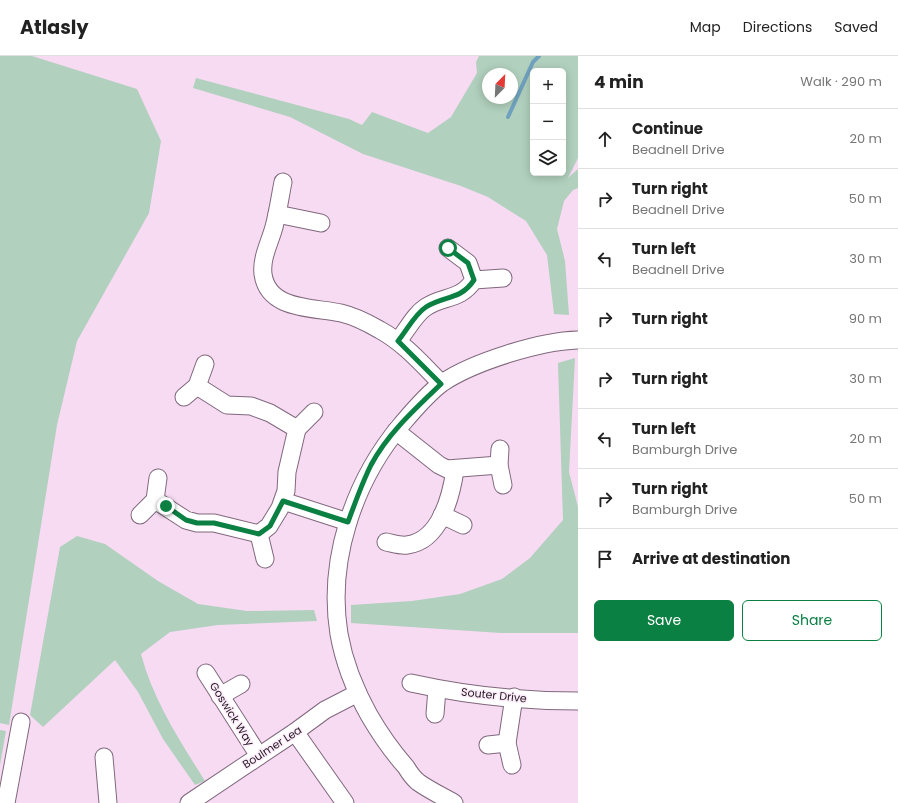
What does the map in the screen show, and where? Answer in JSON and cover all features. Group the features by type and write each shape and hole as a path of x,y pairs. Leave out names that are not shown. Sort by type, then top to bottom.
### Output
{"street":[{"path":"283,182 277,214 263,259 263,274 267,285 275,296 293,306 345,314 380,330 398,341 441,384"},
{"path":"277,214 321,223"},
{"path":"448,248 468,263 474,280"},
{"path":"474,280 503,278"},
{"path":"398,341 425,307 462,293 469,288 474,280"},
{"path":"454,803 417,781 384,741 358,694 345,658 339,634 337,612 336,589 340,558 348,522 372,465 382,448 412,411 441,384 478,365 501,356 558,340 578,340"},
{"path":"184,397 197,386 205,364"},
{"path":"197,386 227,406 251,406 270,413 297,429"},
{"path":"155,500 186,520 197,523 214,523 259,534 270,526 283,501 286,491 287,472 297,429 314,412"},
{"path":"396,430 438,465 447,469 455,470 499,457 503,485"},
{"path":"386,542 405,545 415,543 426,536 439,522 451,494 455,470"},
{"path":"140,516 155,500 158,478"},
{"path":"283,501 348,522"},
{"path":"442,515 463,525"},
{"path":"259,534 265,559"},
{"name":"Goswick Way","path":"206,673 259,756"},
{"name":"Souter Drive","path":"411,683 437,689 544,701 578,700"},
{"path":"220,696 241,684"},
{"path":"435,714 437,689"},
{"name":"Boulmer Lea","path":"189,803 295,732 325,710 358,694"},
{"path":"512,764 507,743 514,697"},
{"path":"6,803 21,722"},
{"path":"295,732 345,803"},
{"path":"488,745 507,743"},
{"path":"104,756 108,803"}],"green space":[{"path":"0,56 32,56 137,89 161,141 149,213 77,341 57,425 9,725 0,723"},
{"path":"479,56 578,56 578,158 568,178 578,169 578,188 573,190 564,201 557,229 565,261 569,315 554,314 547,255 526,221 488,197 461,186 363,154 290,117 193,88 196,78 349,119 362,125 372,112 428,133 451,117 477,73 476,62"},
{"path":"575,358 569,472 578,507 578,633 501,633 351,623 351,605 412,601 460,594 502,579 530,558 563,520 558,363"},
{"path":"77,536 105,544 158,581 198,604 247,611 314,610 317,621 218,625 170,632 141,654 146,671 168,720 205,781 195,785 163,739 138,692 115,660 43,727 30,715 60,547"},
{"path":"0,730 6,731 0,765"}],"waterway":[{"path":"508,117 533,62 539,56"}],"route":[{"path":"166,506 186,520 197,523 214,523 259,534 270,526 283,501 348,522 360,489 382,448 412,411 441,384 422,363 398,341 425,307 462,293 469,288 474,280 468,263 448,248"}]}
